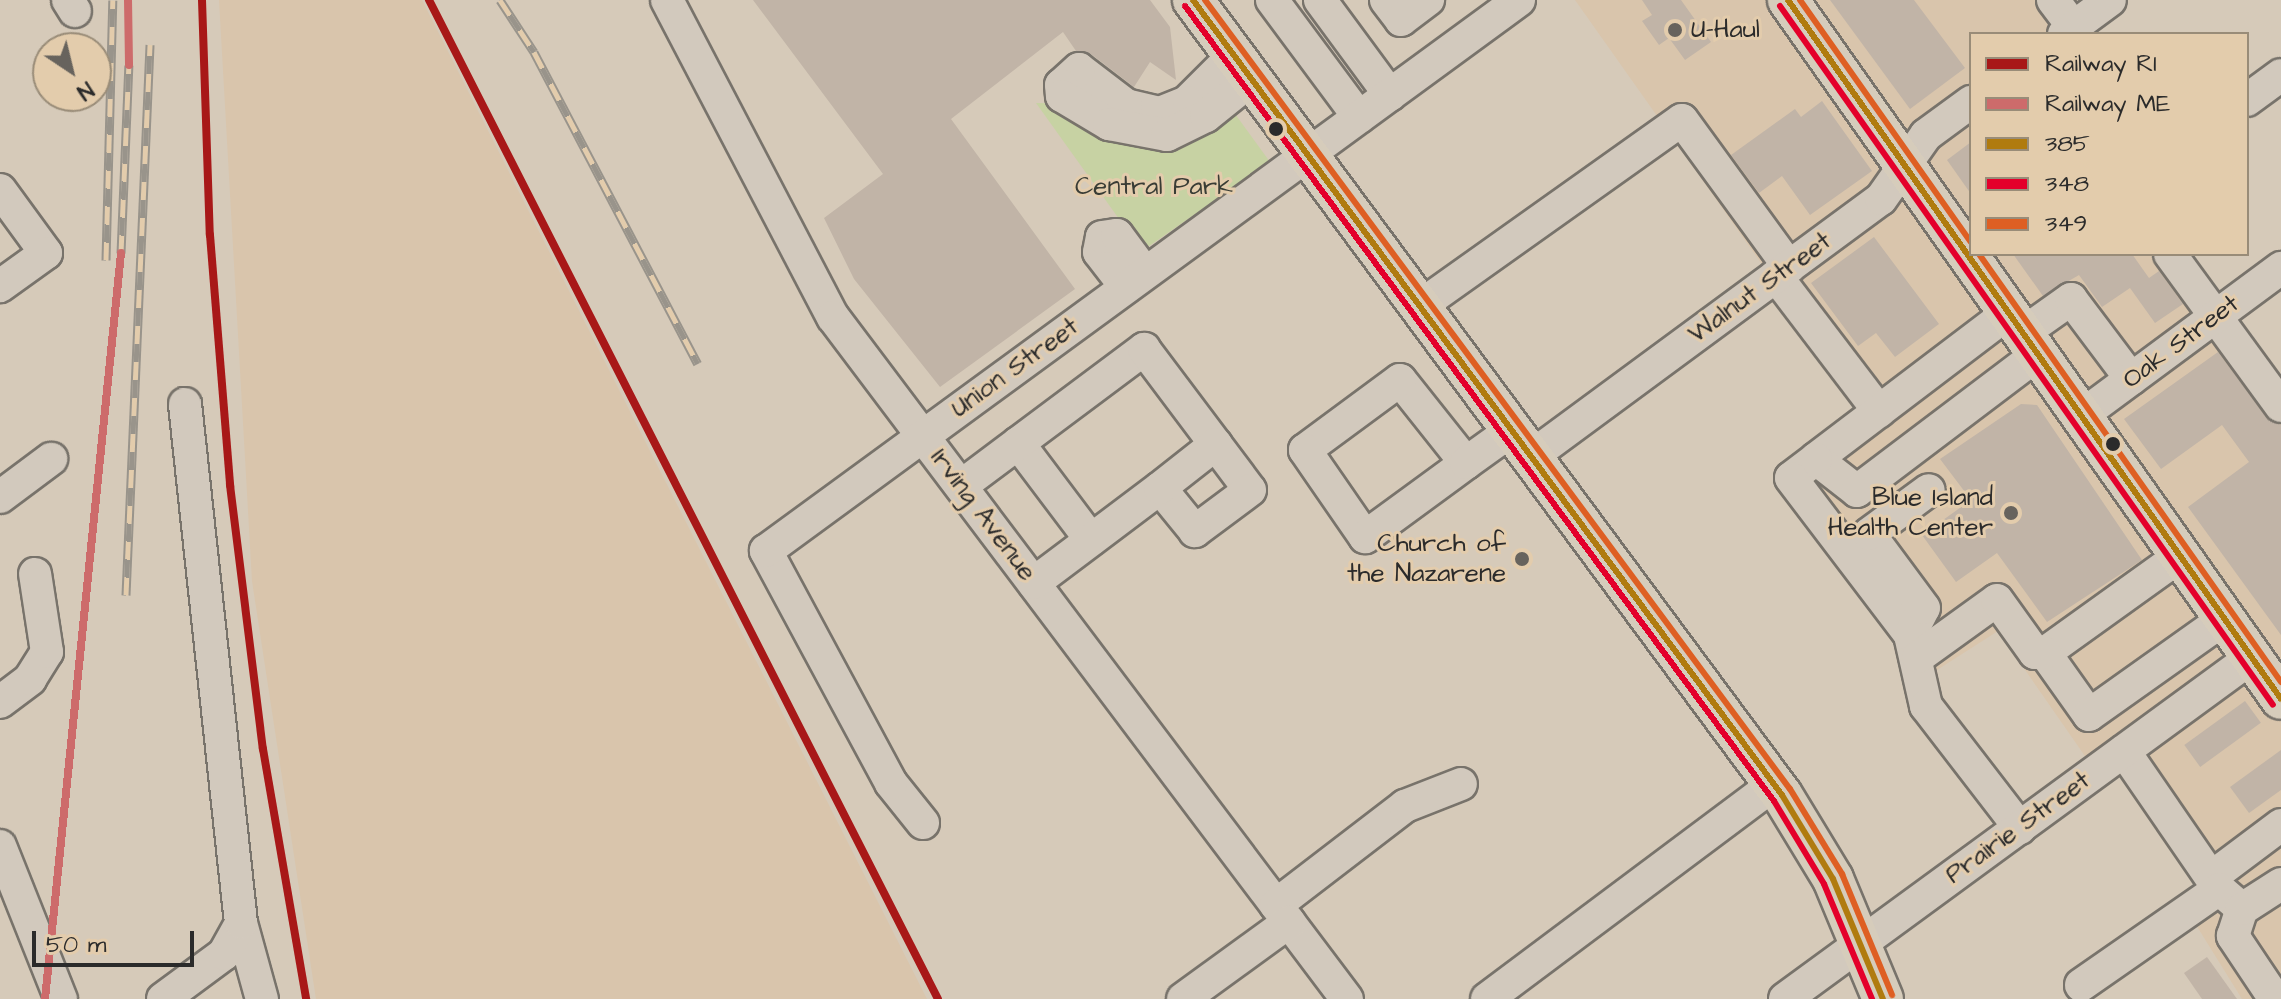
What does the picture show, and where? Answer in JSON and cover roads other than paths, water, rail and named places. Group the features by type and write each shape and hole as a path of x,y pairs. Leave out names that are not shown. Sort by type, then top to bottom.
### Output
{"main road":[{"path":"1193,0 1774,784 1833,879 1883,999"},
{"path":"1788,0 2224,619 2272,682"}],"street":[{"name":"Irving Avenue","path":"667,0 807,277 1347,999"},
{"path":"1272,0 1359,117"},
{"path":"1320,0 1390,95"},
{"path":"1386,0 1401,20 1428,0"},
{"name":"Union Street","path":"923,823 891,783 766,551 1519,0"},
{"path":"2053,0 2069,31 2110,0"},
{"path":"1243,67 1206,116 1167,135 1109,124 1062,96 1061,85 1079,69 1126,105 1160,113 1187,102 1243,67"},
{"path":"2249,99 2281,75"},
{"name":"Walnut Street","path":"1466,463 1400,380 1305,450 1365,537 1466,463 1522,443 1782,271 1881,199 1926,135 1969,103"},
{"path":"1420,306 1682,120 1879,411"},
{"path":"0,190 46,253 0,286"},
{"path":"2171,256 2281,406"},
{"name":"Oak Street","path":"2081,416 2281,268"},
{"path":"2020,828 1926,706 1914,646 1791,478 1879,411 2023,333 2071,299 2131,379"},
{"path":"1816,459 1857,491 2023,333"},
{"path":"961,486 1144,349 1250,490 1195,531 1160,488"},
{"path":"185,404 241,923 262,999"},
{"path":"1018,443 1091,540"},
{"path":"1034,583 1216,444"},
{"path":"0,497 51,459"},
{"path":"1914,646 1924,608 1869,534 1929,490"},
{"path":"1914,646 1997,600 2035,653 2045,653 2180,556"},
{"path":"0,702 30,679 47,652 35,574"},
{"path":"2045,653 2089,715 2224,619"},
{"name":"Prairie Street","path":"1785,999 2124,751 2272,682"},
{"path":"2124,751 2225,891 2233,936 2274,984"},
{"path":"1183,999 1405,806 1461,784"},
{"path":"1487,999 1774,784"},
{"path":"2081,985 2225,891 2281,825"},
{"path":"0,846 11,907 61,999"},
{"path":"2225,891 2281,884"},
{"path":"163,999 224,954 241,923"}],"railway":[{"path":"106,260 113,0"},
{"path":"500,0 534,52 698,364"},
{"path":"126,595 150,45"},
{"path":"121,253 129,65"}],"rail line":[{"name":"ME","path":"128,0 129,65"},
{"name":"RI","path":"202,0 210,235 230,485 263,749 306,999"},
{"name":"RI","path":"429,0 938,999"},
{"name":"ME","path":"45,999 121,253"}],"place":[{"name":"U-Haul","path":"1675,30"},
{"name":"Blue Island Health Center","path":"2011,513"},
{"name":"Church of the Nazarene","path":"1522,559"}],"park label":[{"name":"Central Park","path":"1154,187"}]}
